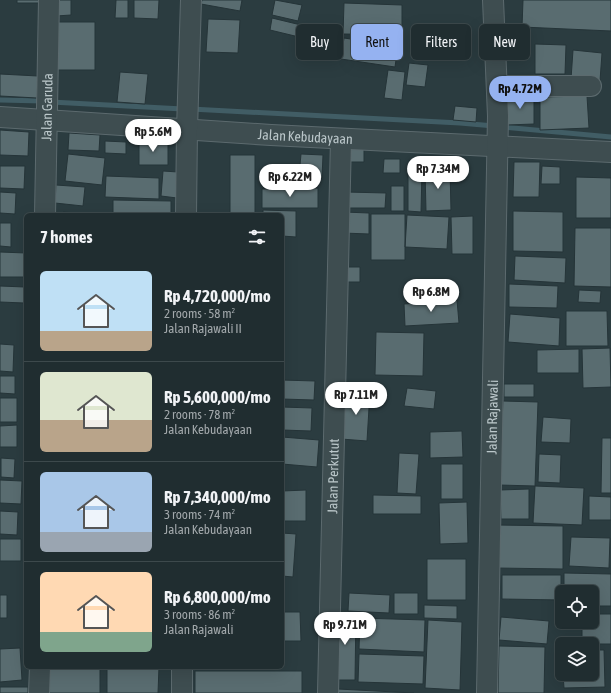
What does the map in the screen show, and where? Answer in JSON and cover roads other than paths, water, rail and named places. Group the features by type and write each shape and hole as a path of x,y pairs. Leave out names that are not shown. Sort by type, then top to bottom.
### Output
{"street":[{"name":"Jalan Garuda","path":"45,213 49,0"},
{"path":"186,213 191,0"},
{"name":"Jalan Rajawali","path":"487,693 498,143 493,0"},
{"path":"497,86 591,86"},
{"name":"Jalan Kebudayaan","path":"0,117 46,117 341,139 498,143 611,152"},
{"name":"Jalan Perkutut","path":"328,693 341,139"},
{"path":"39,693 40,669"},
{"path":"182,669 182,693"}],"waterway":[{"path":"0,100 43,101"},
{"path":"51,102 183,109"},
{"path":"191,109 494,126"},
{"path":"502,127 611,137"}]}
